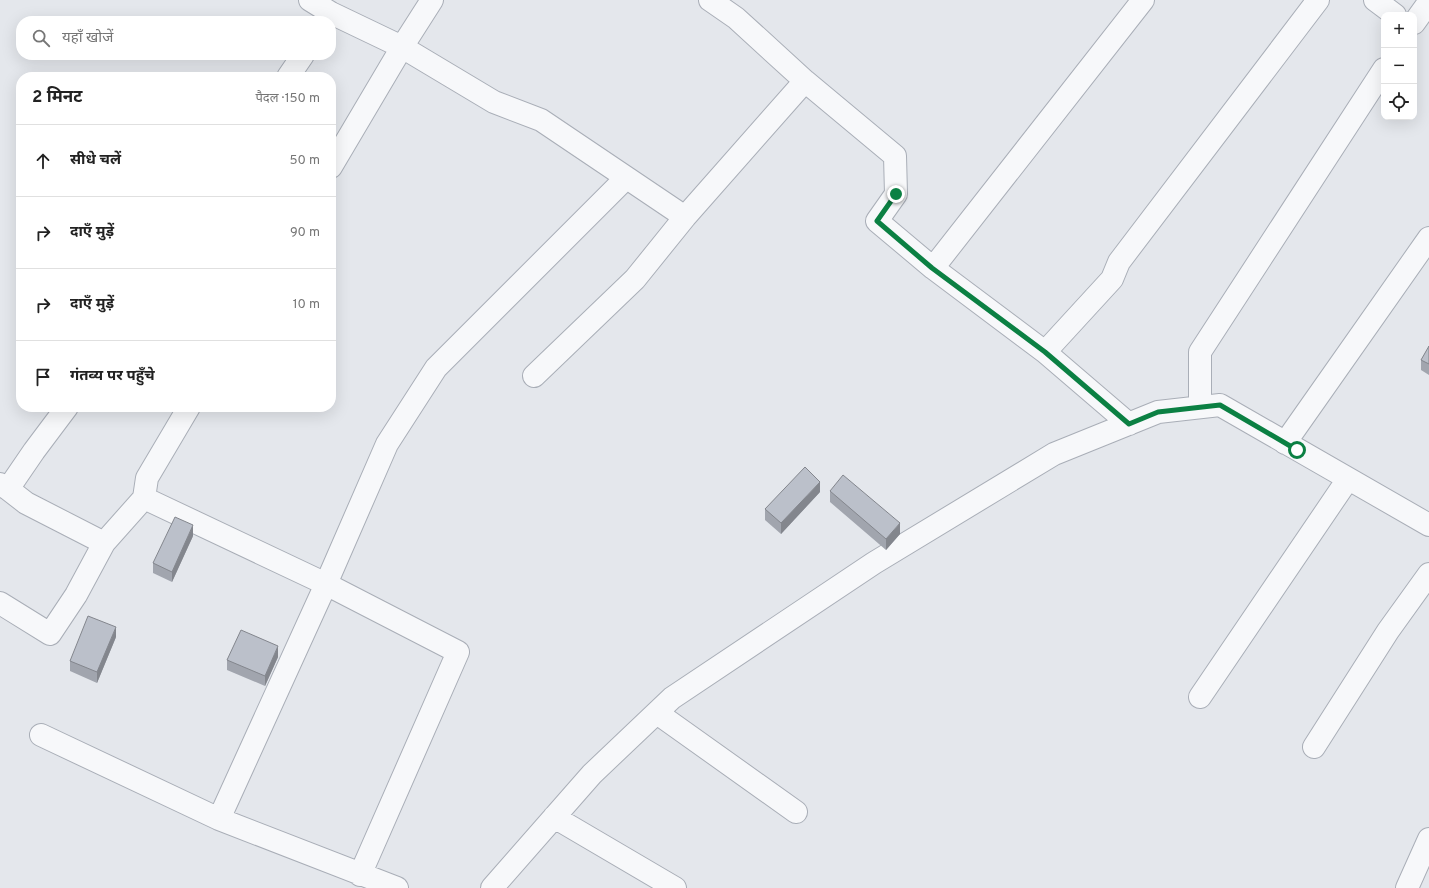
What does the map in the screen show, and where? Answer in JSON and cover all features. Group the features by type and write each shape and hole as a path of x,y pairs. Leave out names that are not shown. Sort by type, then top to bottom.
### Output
{"street":[{"path":"310,0 328,16"},
{"path":"336,159 402,47 432,0"},
{"path":"710,0 736,18 805,81 895,156 896,194 877,221 932,268 1045,352 1129,424"},
{"path":"932,268 1143,0"},
{"path":"1045,352 1112,278 1119,262 1318,0"},
{"path":"1375,0 1391,12"},
{"path":"1417,19 1429,2"},
{"path":"336,20 402,47 494,102 541,120 686,217"},
{"path":"291,72 300,60"},
{"path":"1200,407 1200,352 1381,74"},
{"path":"534,376 635,278 686,217 805,81"},
{"path":"219,819 326,584 387,444 436,368 626,178"},
{"path":"1285,443 1429,238"},
{"path":"492,888 592,774 672,698 874,563 1054,454 1158,412 1220,405 1348,479 1427,519"},
{"path":"63,412 34,451 4,486 26,503 104,543"},
{"path":"0,603 50,634 76,595 104,543 144,498 147,478 186,412"},
{"path":"1200,697 1348,479"},
{"path":"144,498 326,584 458,652 360,875"},
{"path":"1314,747 1388,630 1429,574"},
{"path":"656,713 796,812"},
{"path":"41,735 219,819 360,875 397,888"},
{"path":"554,817 675,888"},
{"path":"1407,888 1429,839"}],"building":[{"path":"1429,346 1429,364 1421,360"},
{"path":"805,467 820,482 781,523 765,509"},
{"path":"843,475 900,523 886,539 830,491"},
{"path":"175,517 193,525 172,572 153,563"},
{"path":"88,616 116,627 97,672 70,661"},
{"path":"241,630 278,646 265,676 227,660"}],"route":[{"path":"896,194 877,221 932,268 1045,352 1129,424 1158,412 1220,405 1297,450"}]}
